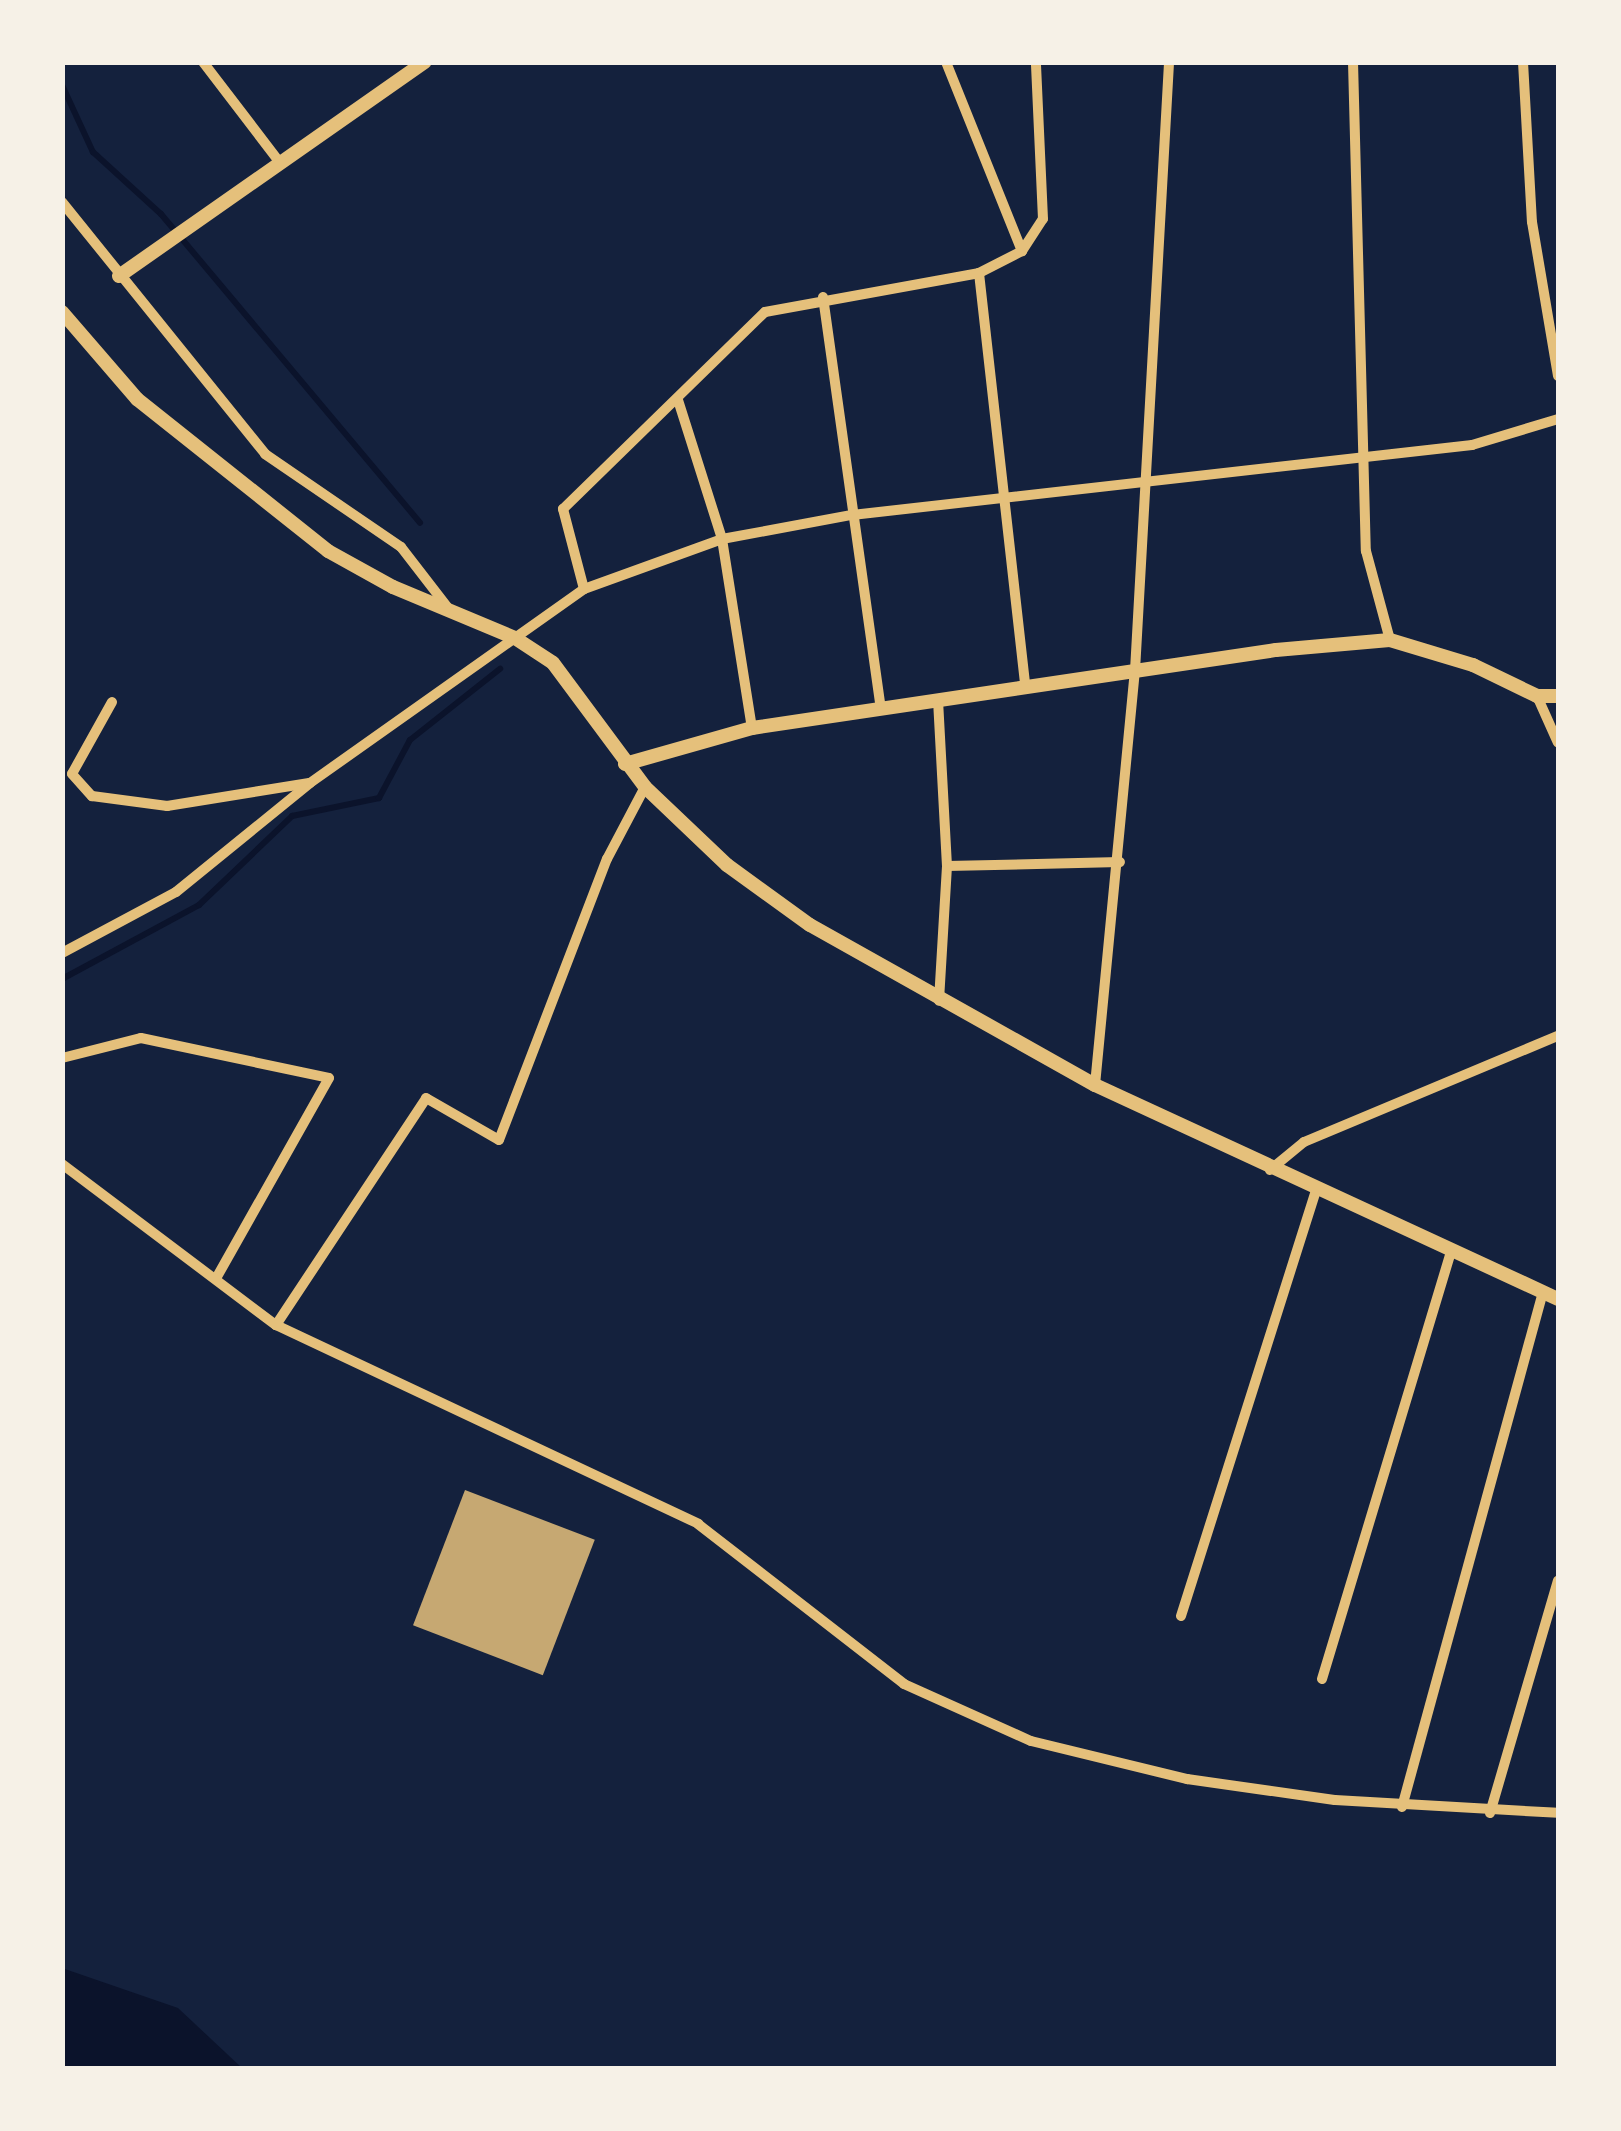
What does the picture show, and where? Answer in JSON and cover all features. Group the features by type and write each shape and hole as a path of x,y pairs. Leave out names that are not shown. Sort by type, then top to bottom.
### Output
{"street":[{"path":"203,62 282,164"},
{"path":"118,276 426,62"},
{"path":"946,62 1022,251"},
{"path":"584,588 563,509 765,312 823,298 979,273 1022,251 1043,219 1036,62"},
{"path":"1095,1085 1120,862 1135,671 1141,482 1169,62"},
{"path":"1354,62 1366,552 1390,640"},
{"path":"1523,62 1532,222 1558,376"},
{"path":"62,202 265,454 400,547 450,610"},
{"path":"979,273 1026,686"},
{"path":"823,298 881,708"},
{"path":"62,312 137,399 314,541 356,569 515,638 553,663 645,787 756,887 940,1002 1095,1085 1269,1171 1558,1299"},
{"path":"678,400 722,539 752,728"},
{"path":"62,953 176,892 310,783 584,588 722,539 852,515 1472,445 1558,419"},
{"path":"625,764 752,728 1026,686 1390,640 1473,665 1537,696 1558,696"},
{"path":"1537,696 1558,744"},
{"path":"938,700 947,866 940,1002"},
{"path":"112,702 72,774 92,796 167,806 310,783"},
{"path":"276,1326 426,1098 498,1140 607,859 645,787"},
{"path":"947,866 1120,862"},
{"path":"1269,1171 1304,1142 1558,1036"},
{"path":"62,1058 141,1038 329,1078 217,1277"},
{"path":"62,1164 217,1277 276,1326 698,1524 904,1684 1030,1741 1187,1779 1402,1807 1490,1814 1558,1813"},
{"path":"1181,1616 1316,1192"},
{"path":"1322,1679 1452,1252"},
{"path":"1402,1807 1543,1292"},
{"path":"1490,1814 1558,1581"}],"water":[{"path":"62,1968 178,2008 242,2068 63,2068"}],"building":[{"path":"465,1490 595,1540 543,1675 413,1625"}],"waterway":[{"path":"62,85 93,152 161,214 420,523"},
{"path":"62,979 199,905 292,816 379,798 410,740 500,669"}]}
